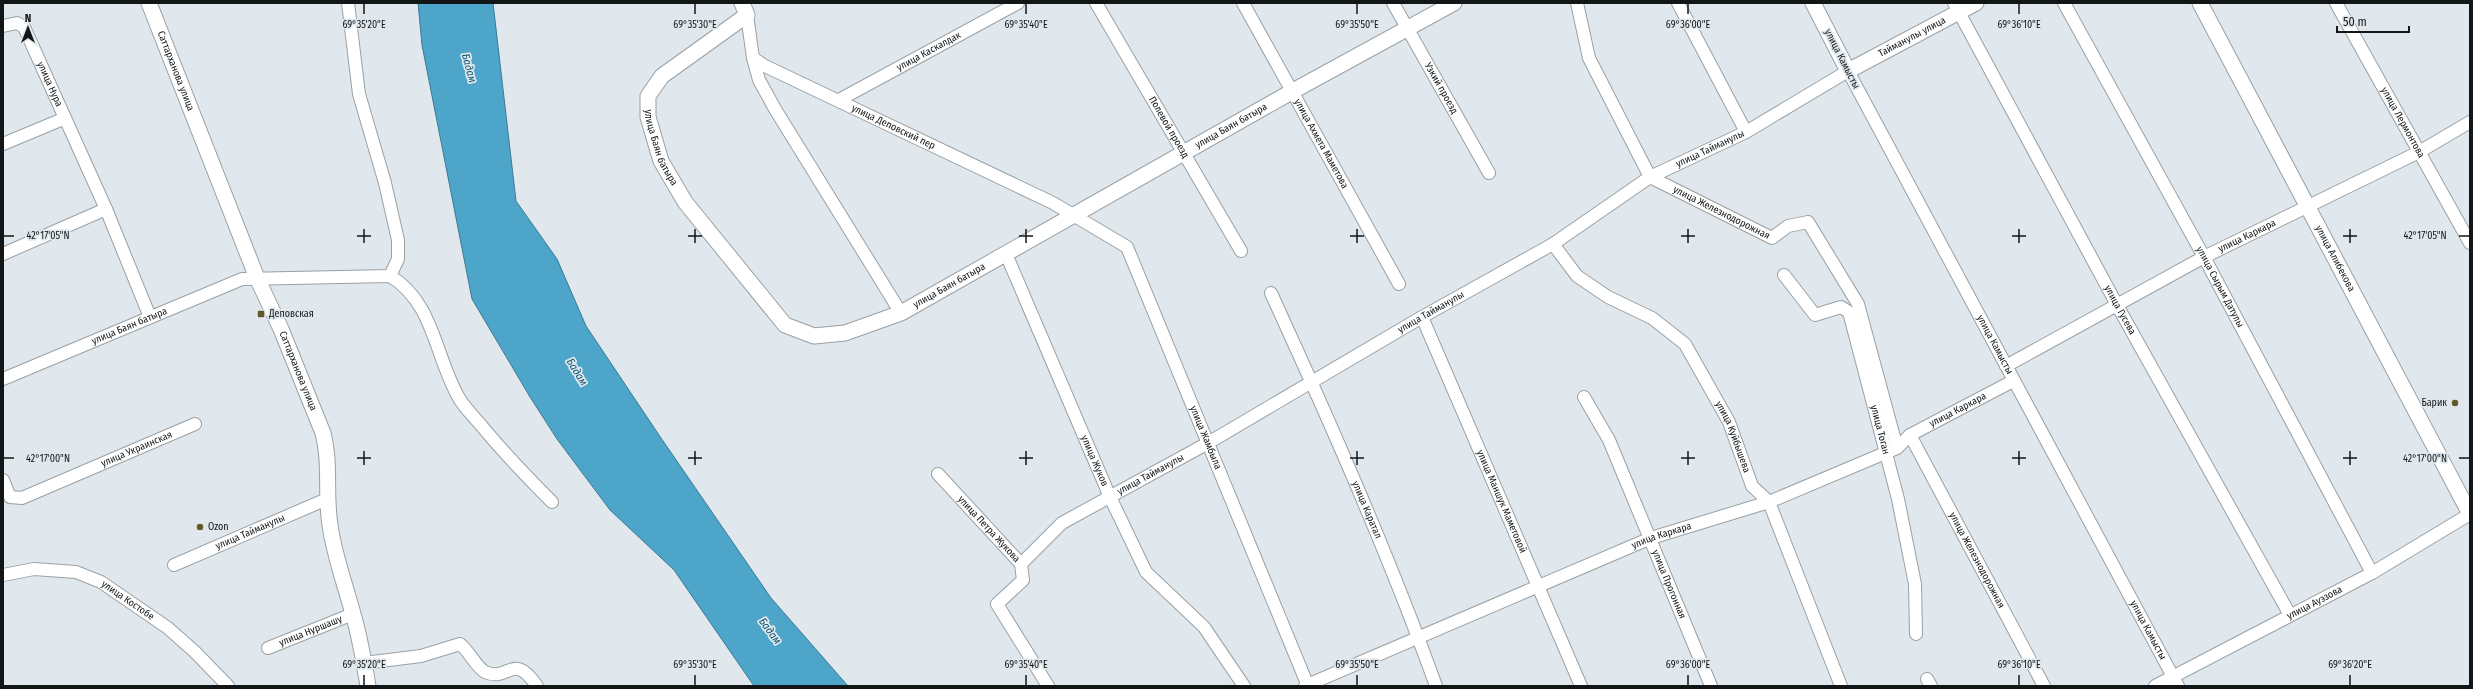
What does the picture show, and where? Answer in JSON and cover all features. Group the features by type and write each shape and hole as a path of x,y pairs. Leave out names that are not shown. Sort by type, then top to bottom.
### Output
{"street":[{"name":"Саттарханова улица","path":"149,3 257,278 323,433 328,464 327,499 337,561 353,614 368,686"},
{"path":"348,3 359,94 385,183 398,240 398,259 390,276 406,287 415,297 432,331 459,398 508,458 552,502"},
{"name":"улица Каскалдак","path":"839,100 1018,3"},
{"name":"Полевой проезд","path":"1096,3 1241,252"},
{"name":"улица Ахмета Маметова","path":"1243,3 1399,284"},
{"name":"Узкий проезд","path":"1393,3 1489,172"},
{"name":"улица Баян батыра","path":"745,9 662,76 648,96 648,116 661,161 685,202 785,325 814,336 845,333 901,313 1293,91 1454,3"},
{"path":"1577,3 1589,58 1650,178"},
{"path":"1678,3 1746,132"},
{"name":"улица Камысты","path":"1813,3 2014,382 2176,681"},
{"name":"Тайманулы улица","path":"1848,71 1956,8 1976,3"},
{"name":"улица Сырым Датулы","path":"2064,3 2204,257 2372,573"},
{"name":"улица Алибекова","path":"2200,3 2470,514"},
{"name":"улица Лермонтова","path":"2336,3 2470,243"},
{"name":"улица Гусева","path":"1956,8 2117,305 2290,615"},
{"path":"745,9 753,58 759,80 775,109 901,313"},
{"name":"улица Нура","path":"3,26 17,23 24,27 63,119 106,209 150,317"},
{"name":"улица Деповский пер","path":"753,58 765,66 1053,203 1072,215"},
{"name":"улица Тайманулы","path":"1022,564 1062,523 1208,443 1422,317 1553,244 1650,178 1746,132 1848,71"},
{"name":"улица Нура","path":"3,144 63,119"},
{"name":"улица Каркара","path":"2006,366 2204,257 2306,205 2420,152 2470,122"},
{"name":"улица Железнодорожная","path":"1650,178 1772,238 1788,226 1808,222 1858,304 1897,448"},
{"path":"3,254 106,209"},
{"name":"улица Жамбыла","path":"1072,215 1127,247 1307,686"},
{"name":"улица Куйбышева","path":"1553,244 1577,276 1608,297 1652,318 1685,344 1729,422 1752,486 1769,502 1841,686"},
{"name":"улица Жуков","path":"1006,254 1110,497 1146,572 1204,628 1244,686"},
{"name":"улица Тоган","path":"1784,275 1815,314 1841,307 1849,312 1898,499 1915,584 1916,634"},
{"name":"улица Баян батыра","path":"3,379 242,279 390,276"},
{"name":"улица Каратал","path":"1271,293 1312,382 1419,638 1436,686"},
{"name":"улица Маншук Маметовой","path":"1422,317 1581,686"},
{"name":"улица Каркара","path":"1307,686 1651,538 1769,502 1886,453 1897,448 1910,435 2014,382"},
{"name":"улица Прогонная","path":"1584,397 1609,440 1651,538 1711,686"},
{"name":"улица Украинская","path":"3,480 10,497 22,498 195,424"},
{"name":"улица Железнодорожная","path":"1910,435 2044,686"},
{"name":"улица Петра Жукова","path":"938,474 1022,564 1024,580 997,604 1048,686"},
{"name":"улица Тайманулы","path":"174,565 327,499"},
{"name":"улица Ауэзова","path":"2155,686 2176,681 2290,615 2372,573 2470,514"},
{"name":"улица Костобе","path":"3,575 34,569 76,572 101,582 168,628 195,652 228,686"},
{"name":"улица Нуршашу","path":"268,648 353,614"},
{"path":"364,663 421,656 460,644 468,650 484,671 490,674 517,668 522,669 537,686"}],"water":[{"name":"Бадам","path":"418,3 493,3 516,201 557,259 586,326 661,438 771,598 848,686 754,686 674,570 610,510 557,439 530,397 472,299 422,45"}],"place":[{"name":"Деповская","path":"261,314"},
{"name":"Барик","path":"2455,403"},
{"name":"Ozon","path":"200,527"}]}
